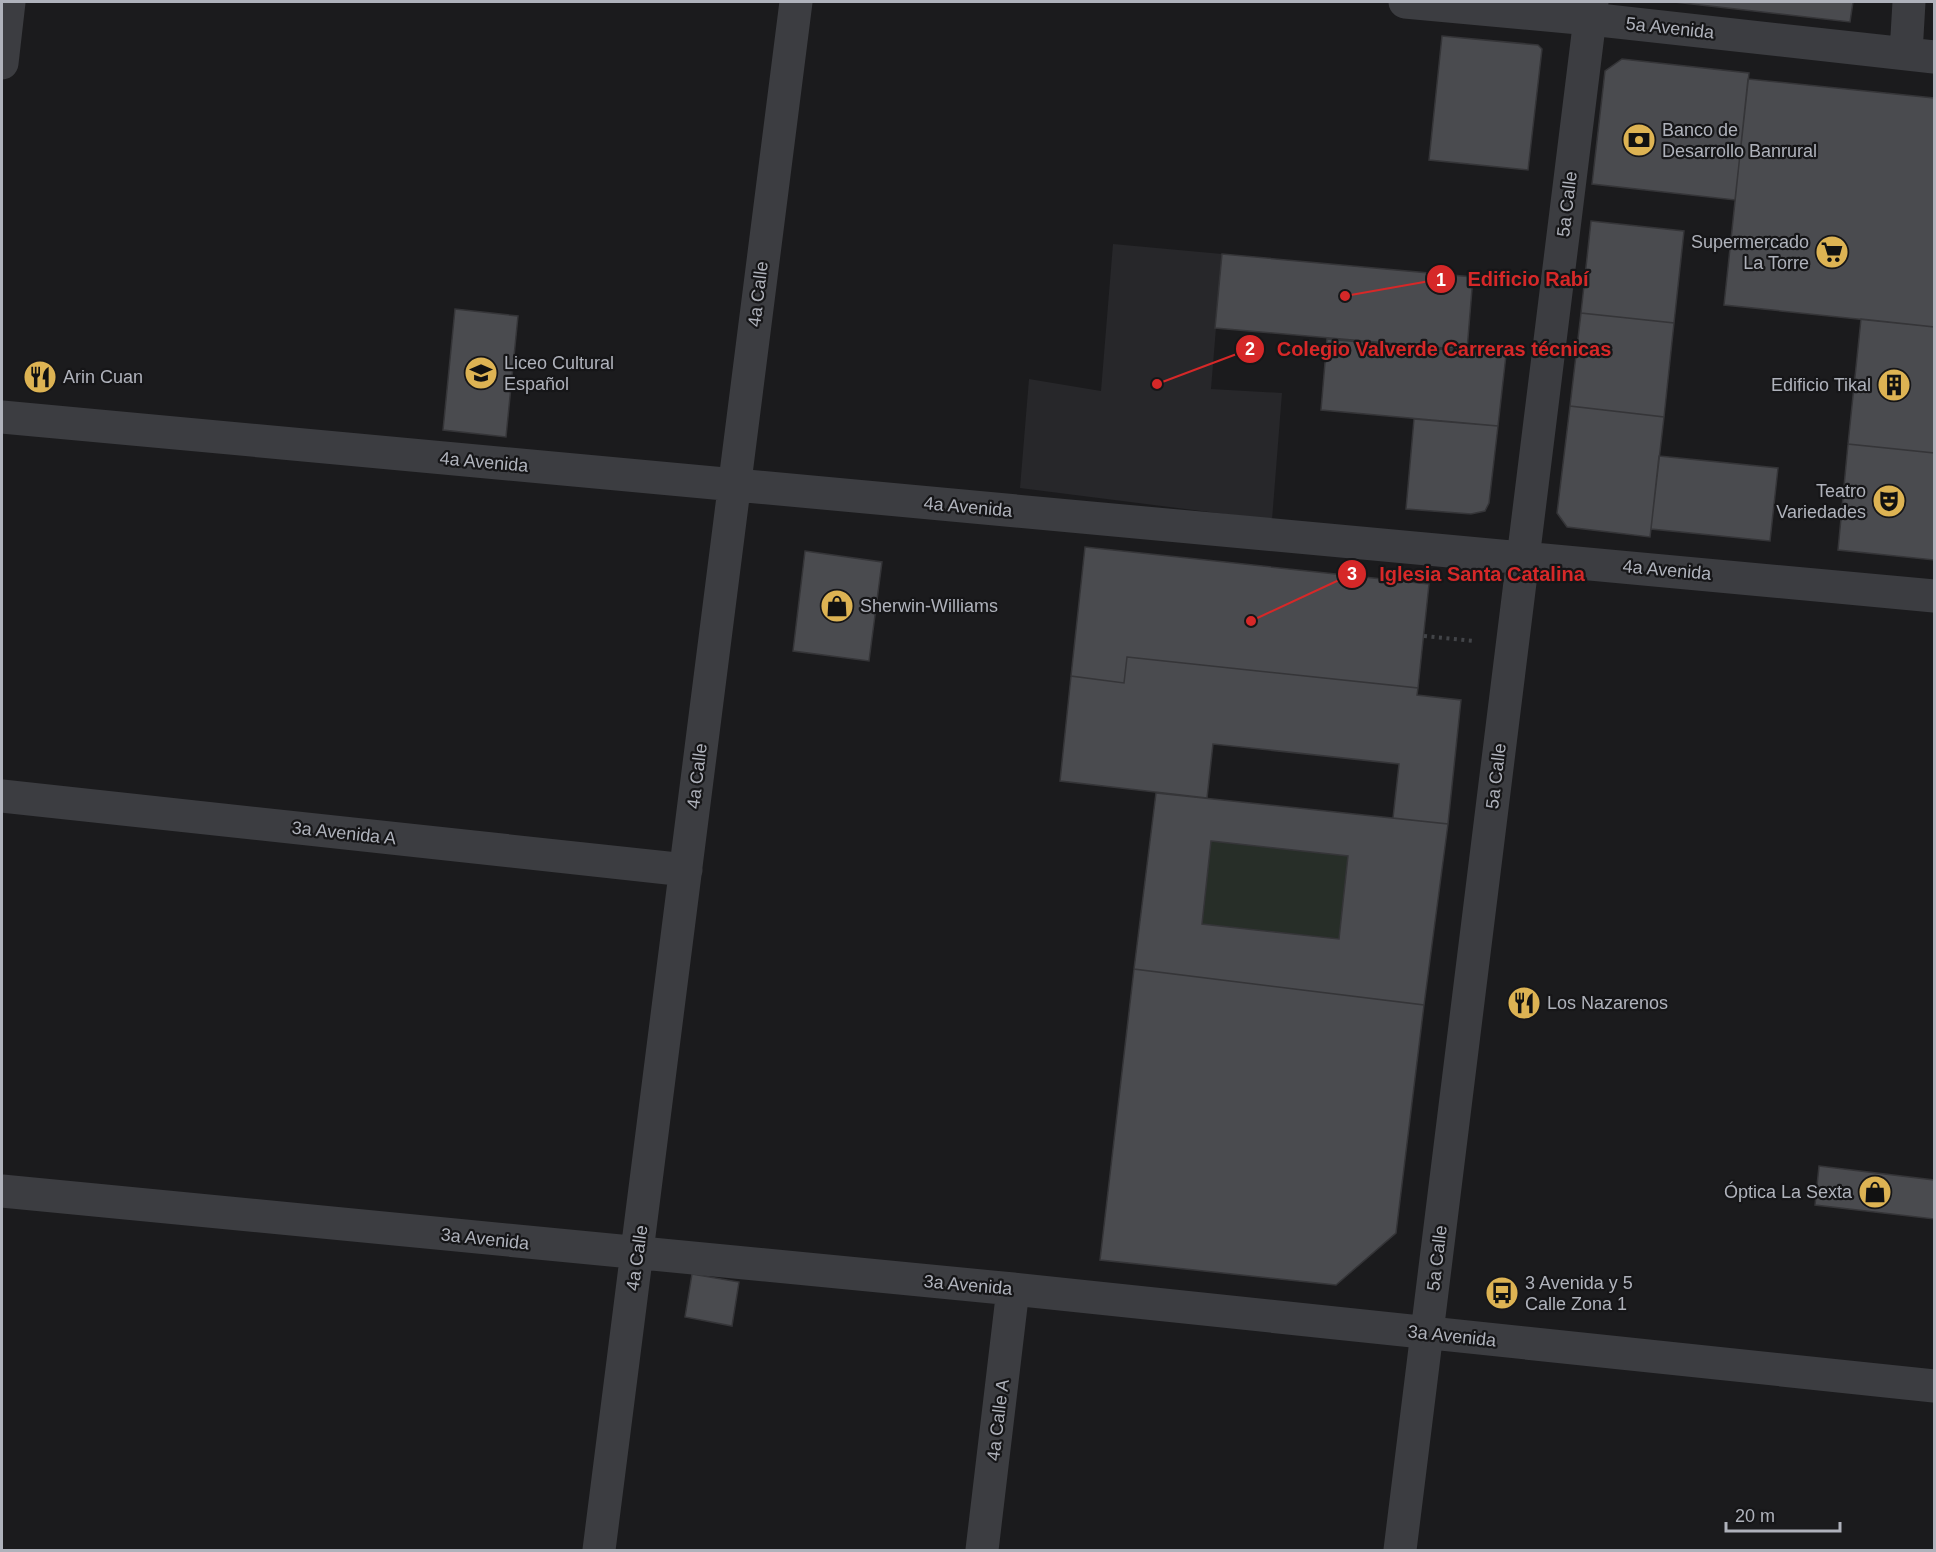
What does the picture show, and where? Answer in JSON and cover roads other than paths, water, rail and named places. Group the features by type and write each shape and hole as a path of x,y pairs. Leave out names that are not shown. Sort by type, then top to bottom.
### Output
{"street":[{"path":"2,63 9,2"},
{"name":"4a Calle","path":"599,1551 796,2"},
{"name":"5a Avenida","path":"1405,2 1591,10 1920,55"},
{"path":"1909,2 1920,55"},
{"name":"5a Calle","path":"1400,1551 1591,10"},
{"name":"4a Avenida","path":"2,417 733,486 1523,556 1935,596"},
{"name":"3a Avenida A","path":"2,796 686,870"},
{"name":"3a Avenida","path":"2,1191 1014,1289 1935,1386"},
{"name":"4a Calle A","path":"982,1551 1014,1289"}],"place":[{"name":"Banco de Desarrollo Banrural","path":"1639,140"},
{"name":"Supermercado La Torre","path":"1832,252"},
{"name":"Edificio Rabí","path":"1345,296"},
{"name":"Liceo Cultural Español","path":"481,373"},
{"name":"Arin Cuan","path":"40,377"},
{"name":"Colegio Valverde Carreras técnicas","path":"1157,384"},
{"name":"Edificio Tikal","path":"1894,385"},
{"name":"Teatro Variedades","path":"1889,501"},
{"name":"Sherwin-Williams","path":"837,606"},
{"name":"Iglesia Santa Catalina","path":"1251,621"},
{"name":"Los Nazarenos","path":"1524,1003"},
{"name":"Óptica La Sexta","path":"1875,1192"},
{"name":"3 Avenida y 5 Calle Zona 1","path":"1502,1293"}]}
